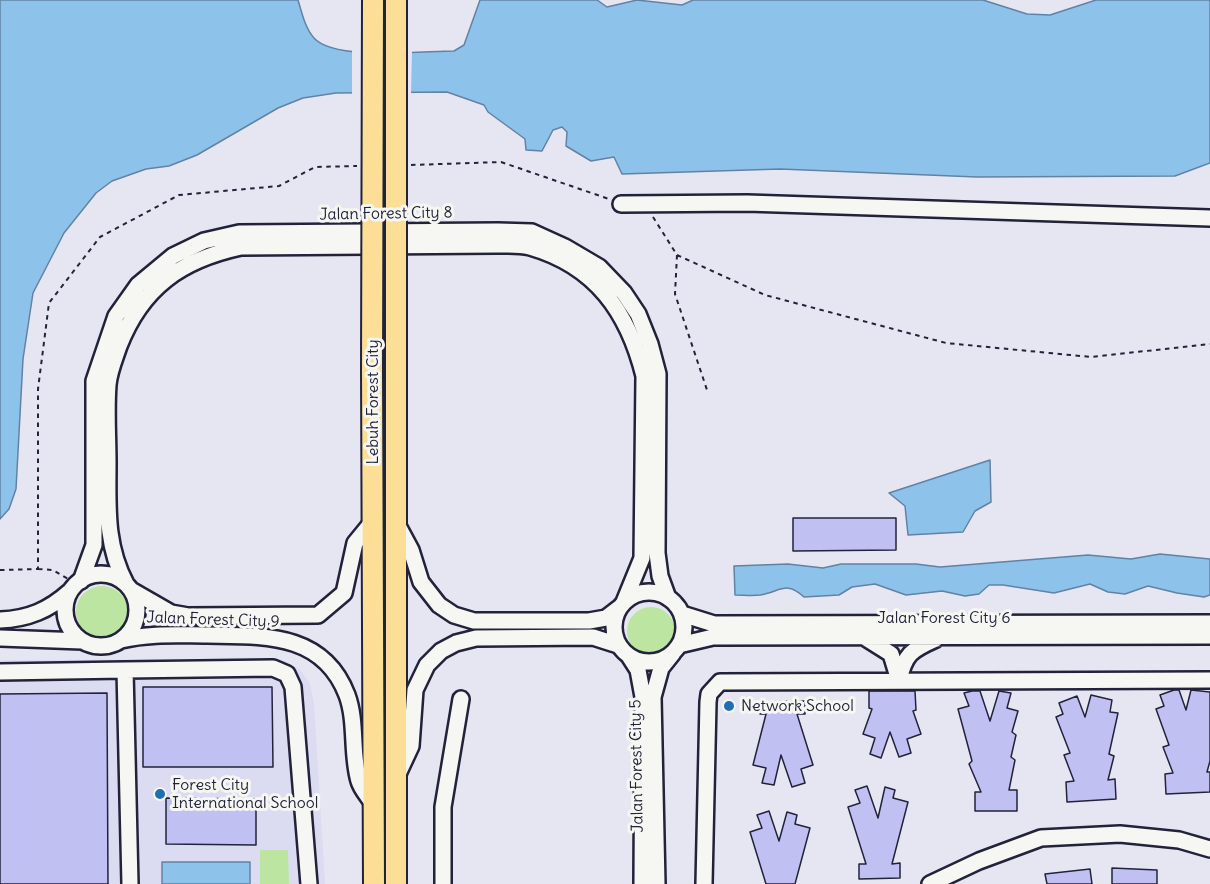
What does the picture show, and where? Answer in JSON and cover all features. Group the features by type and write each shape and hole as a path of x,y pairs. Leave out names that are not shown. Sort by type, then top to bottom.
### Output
{"main road":[{"name":"Lebuh Forest City","path":"373,0 374,884"},
{"name":"Lebuh Forest City","path":"396,0 396,884"}],"street":[{"path":"621,204 747,202 1210,218"},
{"name":"Jalan Forest City 8","path":"75,586 94,545 94,381 116,316 138,285 183,251 204,241 239,233 498,231 532,232 565,247 599,267 624,293 638,314 650,344 658,375 657,552 660,576 668,598"},
{"name":"Jalan Forest City 8","path":"129,587 111,552 108,517 108,383 128,323 148,294 180,268 208,254 241,247 529,246 558,259 590,278 619,311 637,348 644,376 642,558 622,605"},
{"name":"Jalan Forest City 9","path":"75,586 104,574 171,613 188,616 318,615 344,593 355,543 374,521"},
{"path":"395,521 411,550 421,582 439,605 454,615 474,621 589,621 606,618 622,605 646,592 668,598 682,614 684,625 676,649 652,662 593,637 476,638 456,643 441,651 426,665 416,690 411,746 395,780"},
{"path":"0,620 37,614 54,606 75,586"},
{"path":"75,586 65,607 67,623 82,641"},
{"name":"Jalan Forest City 9","path":"121,640 132,629 137,614 129,587"},
{"path":"622,605 614,630 624,651"},
{"name":"Jalan Forest City 6","path":"682,614 714,624 1210,623"},
{"name":"Jalan Forest City 9","path":"0,638 82,641 106,646 143,635 259,636 288,640 312,652 334,673 347,696 359,783 374,804"},
{"path":"899,680 903,660 911,652 942,636"},
{"name":"Jalan Forest City 6","path":"676,649 713,637 1210,636"},
{"path":"862,637 891,654 896,661 899,680"},
{"name":"Jalan Forest City 5","path":"657,884 653,698 661,668 676,649"},
{"name":"Jalan Forest City 5","path":"624,651 638,670 643,697 642,884"},
{"path":"0,672 273,668 287,674 293,687 309,884"},
{"path":"125,670 130,884"},
{"path":"704,884 708,702 714,687 728,681 1210,680"},
{"path":"443,884 443,807 461,699"},
{"path":"930,884 980,861 1041,838 1120,834 1179,840 1210,849"}],"path":[{"path":"408,165 501,162 574,185 621,204"},
{"path":"38,568 38,389 49,303 100,237 179,195 279,186 315,167 361,166"},
{"path":"651,215 677,255 765,295 946,343 1091,357 1210,344"},
{"path":"677,255 675,294 708,393"},
{"path":"0,570 38,568 53,570 65,576 75,586"}],"shaded area":[{"name":"Forest City International School","path":"0,660 282,660 299,669 310,683 314,703 325,884 0,884"}],"green space":[{"path":"102,586 112,588 120,594 126,602 128,612 126,622 120,630 112,636 102,638 92,636 84,630 78,622 76,612 78,602 84,594 92,588"},
{"path":"646,607 656,607 671,617 675,631 671,645 665,651 656,655 646,655 631,645 627,636 627,626 637,611"},
{"path":"260,850 288,850 289,884 260,884"}],"water":[{"path":"0,0 298,0 308,30 324,45 340,50 380,53 454,51 464,45 480,0 597,0 607,7 637,0 682,5 693,0 983,0 1027,14 1050,15 1096,0 1210,0 1210,163 1175,176 977,177 780,169 622,174 614,157 591,161 566,146 567,132 562,127 553,130 542,151 526,150 525,139 488,112 484,105 447,92 336,93 303,98 278,108 197,155 169,166 146,169 112,181 96,193 64,233 33,293 23,359 16,489 9,509 0,519"},
{"path":"990,460 991,502 975,511 963,532 908,535 905,506 889,493"},
{"path":"1160,554 1210,559 1210,595 1204,597 1148,586 1125,594 1108,592 1090,584 1054,593 989,585 979,594 965,596 942,591 906,595 875,584 852,587 839,595 804,597 792,589 783,588 767,594 735,595 734,566 788,564 823,568 841,564 916,564 940,567 1088,555 1131,559"},
{"path":"162,862 250,862 250,884 162,884"}],"pier":[{"path":"352,49 412,49 411,94 352,96"}],"building":[{"path":"793,518 896,518 896,550 793,551"},
{"path":"143,687 272,687 273,767 143,767"},
{"path":"1179,690 1186,710 1191,690 1210,692 1210,761 1207,772 1210,772 1210,792 1166,794 1165,774 1173,773 1163,747 1169,745 1156,709 1164,706 1160,695"},
{"path":"869,691 915,691 916,710 913,711 921,734 907,739 911,753 899,757 890,732 881,758 870,754 875,738 863,734 872,709 869,708"},
{"path":"980,691 990,721 999,691 1011,693 1007,708 1018,711 1012,732 1016,735 1011,757 1015,760 1009,790 1017,790 1017,811 975,811 975,792 981,792 969,764 972,761 958,709 969,706 964,693"},
{"path":"107,693 108,884 0,884 0,694"},
{"path":"1091,695 1112,700 1110,712 1118,713 1109,754 1114,756 1108,780 1115,779 1116,799 1067,802 1066,782 1074,781 1064,755 1070,753 1056,717 1063,714 1059,703 1077,696 1085,717"},
{"path":"805,701 805,714 797,714 813,765 801,769 805,783 792,787 781,755 774,785 762,783 766,768 753,765 766,714 760,714 760,702"},
{"path":"867,786 878,818 885,787 895,790 893,798 908,802 892,864 900,863 900,878 859,879 859,864 866,864 848,807 860,803 855,790"},
{"path":"166,798 256,799 256,845 166,844"},
{"path":"769,811 779,841 787,812 797,815 795,824 810,828 795,884 766,884 750,832 762,828 757,815"},
{"path":"1112,868 1157,870 1157,884 1112,884"},
{"path":"1090,869 1092,884 1047,884 1045,874"}],"place":[{"name":"Network School","path":"729,706"},
{"name":"Forest City International School","path":"160,794"}]}
